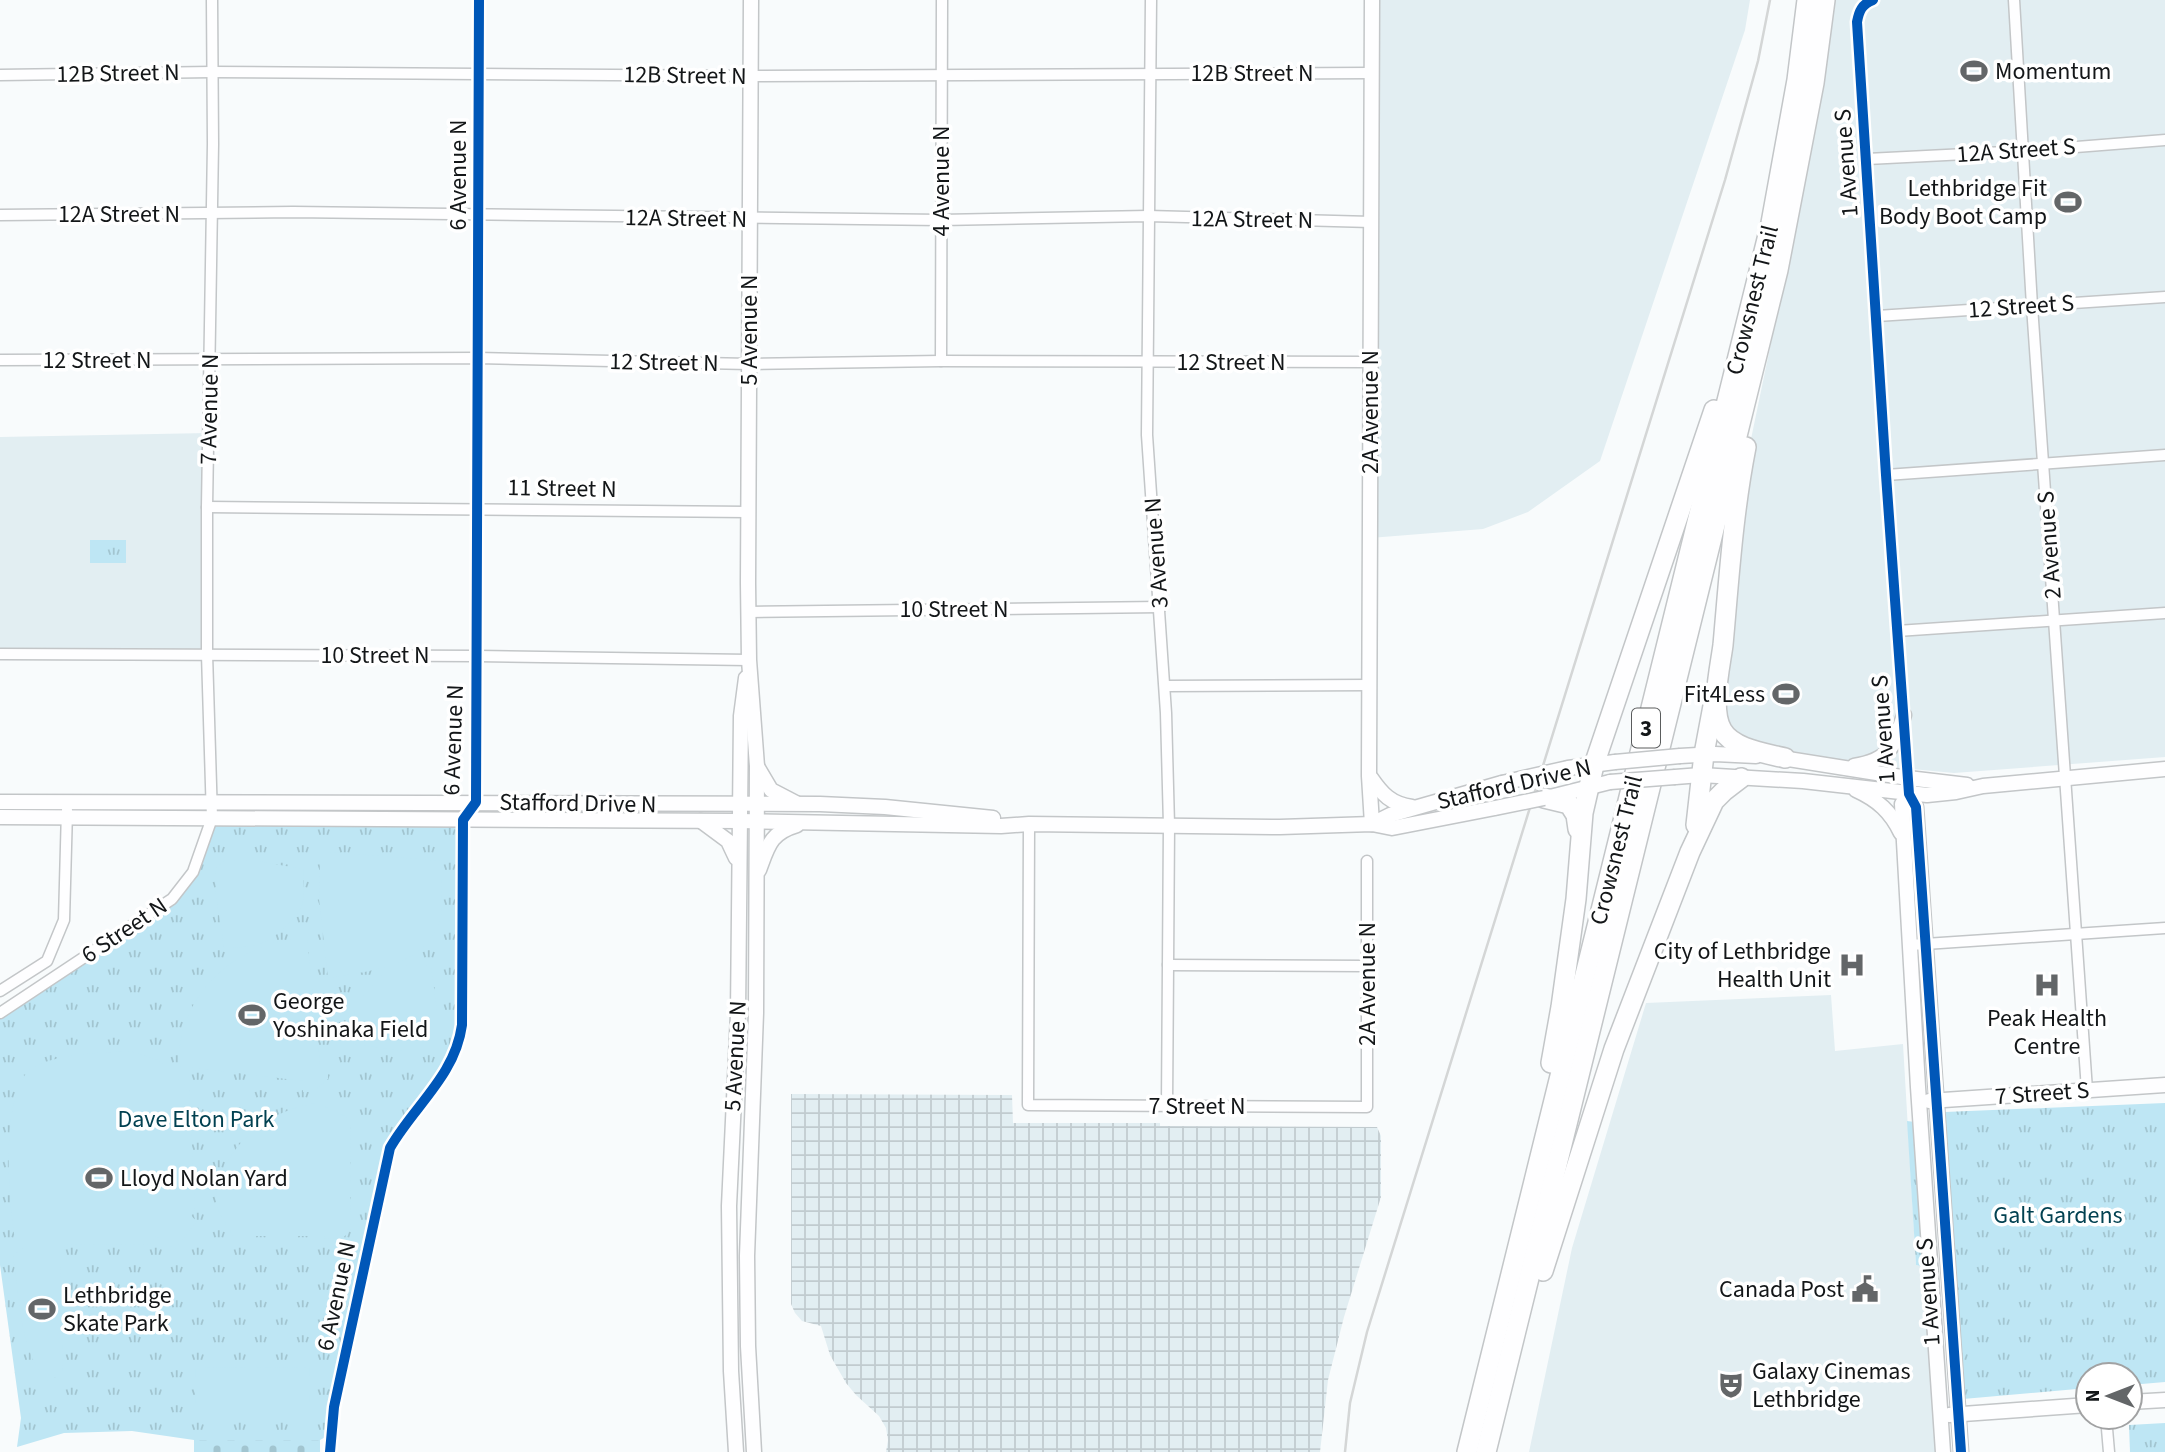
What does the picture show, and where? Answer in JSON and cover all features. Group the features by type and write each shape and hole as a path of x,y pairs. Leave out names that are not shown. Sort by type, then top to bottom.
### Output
{"highway":[{"name":"Crowsnest Trail","path":"1467,1452 1771,223 1787,139 1807,0"},
{"name":"Crowsnest Trail","path":"1487,1449 1778,270 1812,95 1825,0"},
{"path":"1778,270 1734,516 1717,707 1723,732 1729,739 1784,758"},
{"path":"1497,1335 1562,1007 1588,789 1671,530 1751,303"},
{"path":"1690,852 1697,821 1703,754 1720,671"},
{"path":"1487,1449 1614,1049 1690,852 1714,801 1741,778"},
{"path":"1554,798 1569,804 1576,815 1580,840"}],"main road":[{"name":"5 Avenue N","path":"751,0 748,612 757,766 756,1013 747,1256 748,1346 754,1452"},
{"name":"2A Avenue N","path":"1372,0 1369,776 1372,824"},
{"name":"5 Avenue N","path":"736,1452 730,1371 729,1206 738,1014 741,709 750,660"},
{"path":"1844,767 1870,763 1881,758 1896,740 1904,715"},
{"name":"Stafford Drive N","path":"1372,824 1390,815 1502,783 1568,768 1703,754 1784,758 1908,778 1983,786"},
{"path":"757,766 771,790 800,805"},
{"path":"1983,786 2165,769"},
{"name":"Stafford Drive N","path":"0,817 808,821 1001,827 1029,824 1280,827 1372,824 1402,828 1554,798 1610,782 1701,775 1846,785 1909,794 1956,792 1983,786"},
{"path":"1369,776 1392,802 1417,808"},
{"name":"1 Avenue S","path":"1908,778 1909,794 1916,807 1919,1102 1943,1452"},
{"path":"1846,785 1875,800 1886,810 1893,818 1904,842"},
{"name":"1 Avenue S","path":"1909,794 1902,804 1904,842 1936,1101 1961,1452"},
{"name":"Stafford Drive N","path":"0,802 800,805 885,807 1029,824"},
{"path":"699,821 728,841 739,870"},
{"path":"756,878 776,833 808,821"},
{"name":"7 Street S","path":"1919,1102 2165,1085"},
{"path":"2144,1401 2165,1400"},
{"path":"1941,1415 2074,1406"}],"street":[{"name":"7 Avenue N","path":"212,0 212,214 206,508 212,818"},
{"name":"6 Avenue N","path":"330,1452 334,1407 390,1149 401,1129 444,1075 454,1057 460,1037 463,821 476,802 479,0"},
{"name":"4 Avenue N","path":"941,361 942,0"},
{"name":"3 Avenue N","path":"1151,0 1147,435 1165,686 1169,825 1167,1106"},
{"name":"2 Avenue S","path":"2014,0 2025,151 2032,306 2087,1090"},
{"name":"1 Avenue S","path":"1869,1 1859,13 1857,22 1908,778"},
{"name":"12B Street N","path":"0,75 212,72 751,76 1371,73"},
{"name":"12A Street S","path":"1867,159 2165,140"},
{"name":"12A Street N","path":"0,215 479,214 941,220 1148,216 1371,222"},
{"name":"12 Street S","path":"1877,316 2165,297"},
{"name":"12 Street N","path":"0,360 478,358 749,364 941,361 1371,362"},
{"path":"1886,475 2165,454"},
{"name":"11 Street N","path":"206,508 748,512"},
{"name":"10 Street N","path":"748,612 1161,607"},
{"path":"1897,631 2165,613"},
{"name":"10 Street N","path":"0,654 750,660"},
{"path":"1165,686 1370,685"},
{"path":"0,992 47,961 64,920 67,802"},
{"name":"6 Street N","path":"0,1013 172,899 193,872 212,818"},
{"name":"7 Street N","path":"1029,824 1028,1105 1367,1107"},
{"name":"2A Avenue N","path":"1367,860 1367,1107"},
{"path":"1917,944 2165,928"},
{"path":"1168,965 1367,967"},
{"path":"2107,1431 2109,1452"}],"shaded area":[{"path":"1372,0 1750,0 1745,30 1600,461 1528,512 1483,529 1370,538"},
{"path":"1830,0 2165,0 2165,757 1954,773 1891,767 1890,725 1882,750 1853,763 1788,754 1732,737 1719,709 1746,463 1781,295"},
{"path":"208,433 207,654 0,654 0,437"},
{"path":"1831,995 1835,1051 1903,1044 1916,1265 1924,1267 1937,1452 1529,1452 1572,1248 1646,1003"},
{"path":"791,1094 1012,1095 1013,1123 1377,1127 1381,1136 1381,1197 1344,1317 1328,1380 1320,1452 886,1452 886,1428 879,1416 846,1383 830,1355 821,1326 802,1321 791,1304"}],"green space":[{"path":"90,540 126,540 126,563 90,563"},
{"name":"Dave Elton Park","path":"212,818 463,820 462,1014 454,1057 390,1149 331,1434 320,1440 194,1440 132,1431 64,1433 17,1447 21,1418 0,1265 0,1013 172,899 193,872"},
{"path":"328,852 442,861 441,917 434,934 423,947 395,964 328,978 319,899 320,860"},
{"path":"225,860 257,861 303,869 304,893 301,907 284,928 263,943 249,947 224,947 216,896 215,869"},
{"name":"George Yoshinaka Field","path":"292,939 307,939 320,1064 328,1064 328,1079 313,1092 303,1092 303,1081 179,1066 180,1042 187,1020 197,999 211,981 247,953"},
{"path":"402,965 431,966 437,1010 437,1044 429,1051 405,1051 353,1044 355,1005 382,975"},
{"name":"Lloyd Nolan Yard","path":"130,1051 158,1060 189,1089 195,1210 191,1216 197,1221 175,1249 156,1236 150,1244 65,1245 60,1272 63,1301 62,1374 48,1381 32,1357 27,1342 14,1264 13,1255 26,1246 16,1246 11,1203 9,1151 14,1102 20,1083 30,1069 41,1064 78,1055"},
{"path":"317,1103 351,1119 352,1228 343,1238 233,1236 218,1211 216,1200 226,1165 245,1138 257,1128 286,1112"},
{"name":"Galt Gardens","path":"2165,1103 2165,1382 2144,1384 2144,1361 2074,1361 2074,1389 1963,1399 1945,1112"},
{"path":"1907,1121 1915,1122 1924,1267 1916,1265"},
{"path":"310,1367 309,1420 196,1420 195,1368"},
{"path":"2165,1423 2165,1452 2130,1452 2129,1431 2144,1431 2144,1424"},
{"path":"194,1440 320,1440 320,1452 194,1452"}],"railway":[{"path":"1345,1452 1350,1403 1367,1332 1725,180 1758,61 1770,0"}],"cycle path":[{"path":"330,1452 334,1407 390,1148 451,1060 462,1025 463,820 476,802 479,0"},
{"path":"1873,0 1862,8 1857,22 1909,794 1916,807 1961,1452"}],"place":[{"name":"Momentum","path":"1974,71"},
{"name":"Lethbridge Fit Body Boot Camp","path":"2068,202"},
{"name":"Fit4Less","path":"1786,694"},
{"name":"City of Lethbridge Health Unit","path":"1852,965"},
{"name":"Peak Health Centre","path":"2047,985"},
{"name":"George Yoshinaka Field","path":"252,1015"},
{"name":"Lloyd Nolan Yard","path":"99,1178"},
{"name":"Canada Post","path":"1865,1289"},
{"name":"Lethbridge Skate Park","path":"42,1309"},
{"name":"Galaxy Cinemas Lethbridge","path":"1731,1385"}]}
